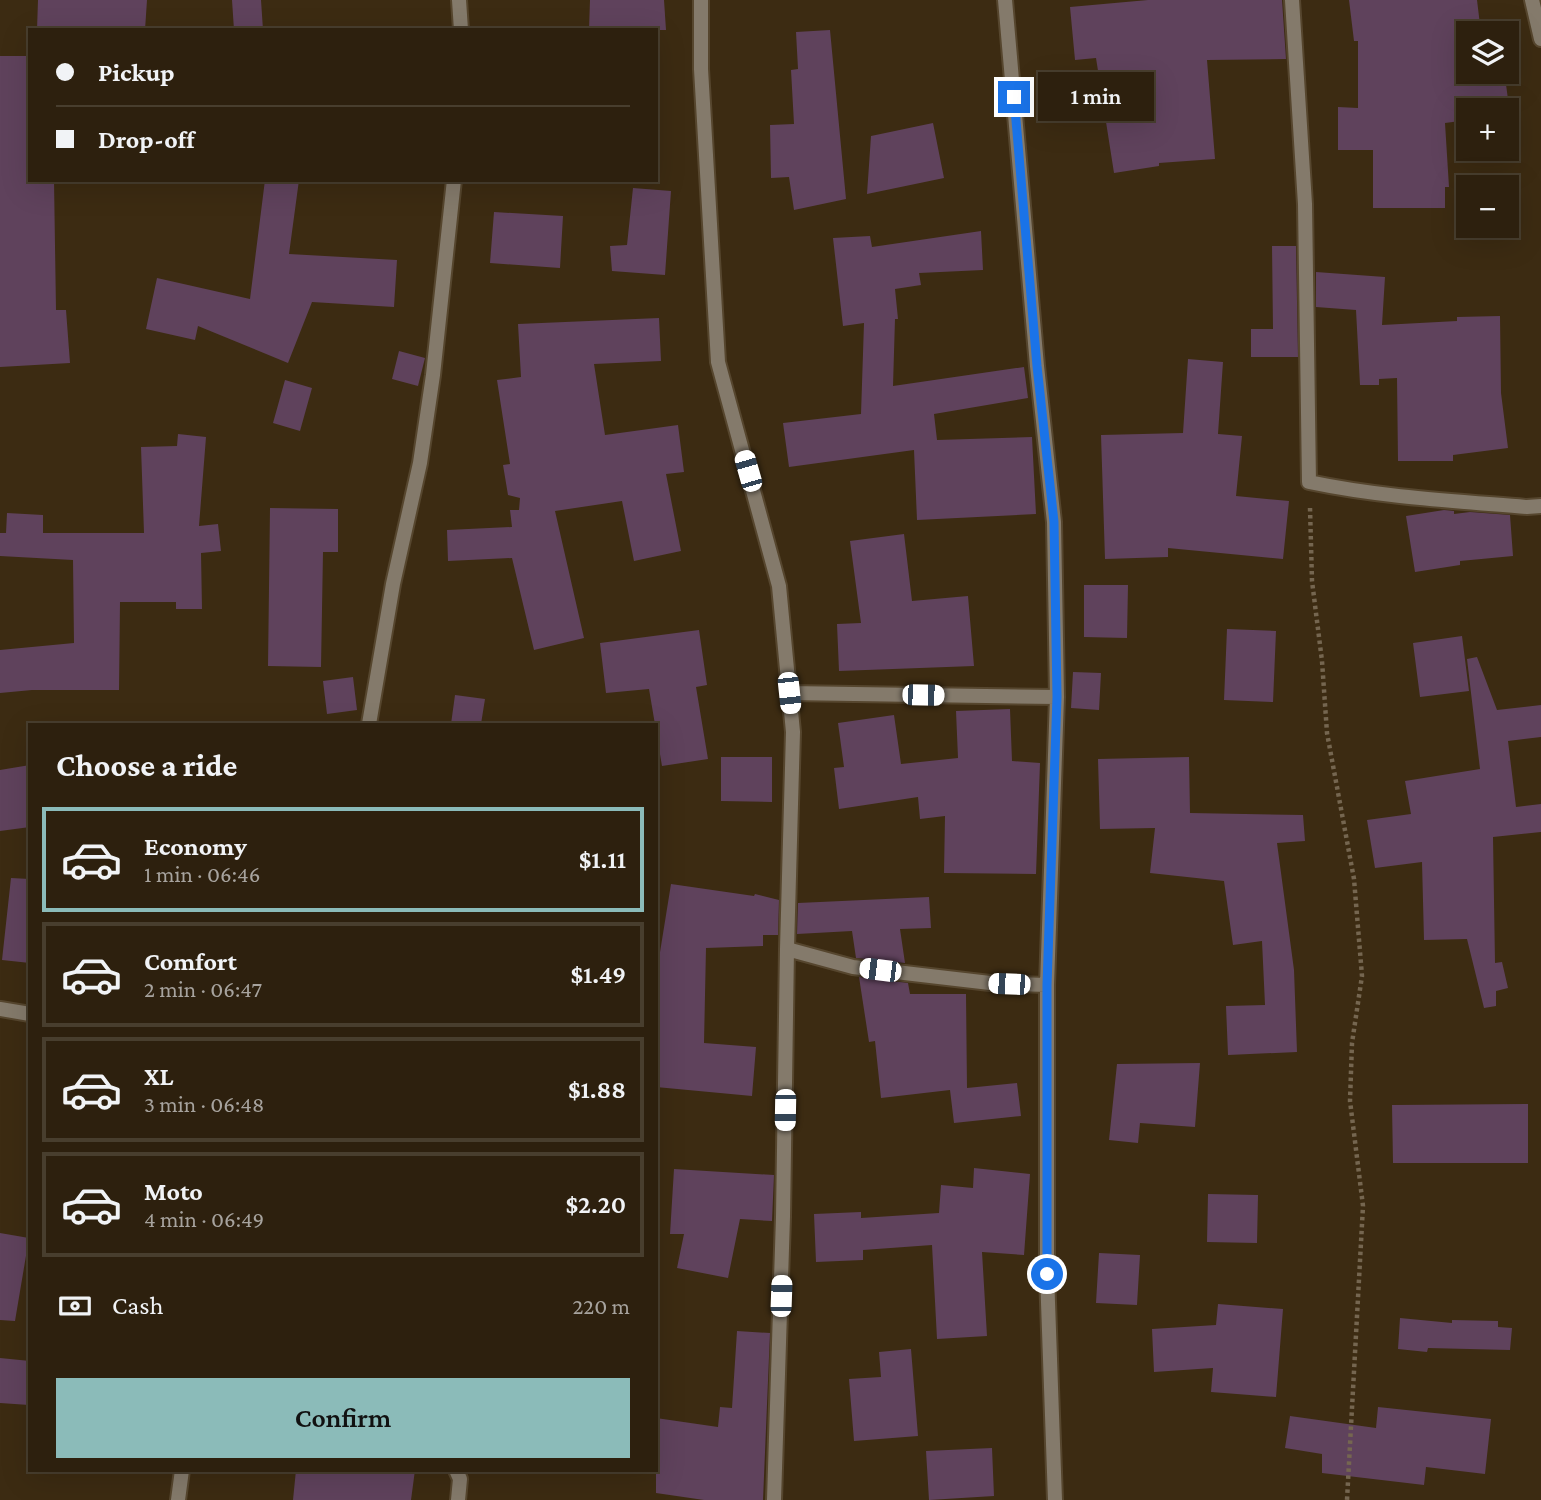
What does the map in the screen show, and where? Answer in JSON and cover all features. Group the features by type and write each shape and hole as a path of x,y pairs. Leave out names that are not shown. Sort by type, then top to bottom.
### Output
{"street":[{"path":"459,0 461,28"},
{"path":"701,0 701,69 718,362 779,586 793,732 774,1500"},
{"path":"1005,0 1037,366 1054,522 1057,697 1047,985 1047,1274 1055,1500"},
{"path":"1292,0 1305,204 1309,482 1336,488 1438,499 1541,506"},
{"path":"1532,0 1541,39"},
{"path":"369,723 394,584 420,463 433,375 454,182"},
{"path":"789,693 1057,697"},
{"path":"787,949 853,967 990,983 1047,985"},
{"path":"0,1009 28,1014"},
{"path":"178,1500 182,1472"},
{"path":"457,1472 460,1479 458,1500"}],"path":[{"path":"1309,482 1312,581 1327,733 1354,879 1362,976 1352,1043 1350,1101 1363,1206 1348,1500"}],"building":[{"path":"38,0 147,0 145,28 37,28"},
{"path":"232,0 261,0 263,28 234,28"},
{"path":"590,0 664,0 666,30 589,28"},
{"path":"1148,0 1282,0 1286,59 1207,60 1215,159 1159,163 1159,166 1114,173 1096,58 1075,60 1070,7"},
{"path":"1349,0 1477,0 1480,21 1456,21 1456,84 1506,84 1508,98 1456,98 1456,122 1445,123 1449,187 1445,187 1445,208 1373,208 1373,150 1338,150 1338,107 1358,108 1358,41 1354,41"},
{"path":"830,30 846,199 794,210 789,177 771,178 770,125 794,124 791,70 798,69 796,32"},
{"path":"0,56 28,56 28,182 54,182 56,310 66,310 70,363 0,367"},
{"path":"933,123 944,178 867,194 871,136"},
{"path":"265,182 299,182 289,254 397,260 394,307 312,302 288,363 198,326 195,340 146,329 157,278 250,299"},
{"path":"633,188 671,191 665,275 612,271 610,246 627,245"},
{"path":"494,212 563,216 560,268 490,263"},
{"path":"981,231 983,270 919,273 921,285 895,289 898,319 895,319 893,386 1024,367 1028,398 934,414 937,440 1032,437 1036,514 917,520 914,450 789,467 783,423 861,414 864,323 843,326 833,238 870,236 872,247"},
{"path":"1272,246 1296,246 1298,357 1251,357 1251,329 1273,329"},
{"path":"1316,272 1385,277 1382,325 1457,321 1457,317 1500,316 1501,393 1508,448 1453,455 1453,461 1398,461 1397,378 1379,379 1379,385 1360,385 1356,310 1316,307"},
{"path":"659,318 661,361 594,364 605,435 678,425 684,472 666,474 681,551 634,561 622,501 555,511 584,638 534,650 512,558 448,561 447,530 512,527 510,510 519,510 520,498 508,495 503,465 510,464 497,380 521,377 518,324"},
{"path":"399,351 425,358 418,386 392,379"},
{"path":"1188,359 1223,362 1218,434 1242,436 1236,496 1289,501 1283,559 1168,548 1168,557 1105,559 1101,435 1183,433"},
{"path":"285,380 312,388 300,431 273,423"},
{"path":"178,434 206,437 199,526 218,524 221,551 201,553 202,609 176,609 176,602 120,602 119,690 32,690 0,693 0,650 74,643 73,560 0,556 0,533 6,533 7,513 43,515 43,533 144,533 141,447 177,446"},
{"path":"270,508 338,509 338,552 323,552 321,667 268,666"},
{"path":"1454,511 1454,514 1470,512 1510,515 1513,556 1460,561 1460,565 1415,572 1406,516"},
{"path":"904,534 912,601 968,596 974,666 839,671 837,624 861,623 850,541"},
{"path":"1084,585 1128,585 1127,638 1084,637"},
{"path":"1227,629 1276,631 1273,702 1224,700"},
{"path":"699,630 707,685 696,687 708,759 662,766 658,723 655,723 649,689 606,693 600,643"},
{"path":"1462,636 1469,691 1420,697 1413,643"},
{"path":"1477,657 1497,710 1541,705 1541,737 1508,741 1516,807 1541,804 1541,832 1493,837 1495,963 1502,962 1508,988 1496,991 1496,1006 1484,1008 1467,939 1424,940 1422,862 1375,868 1367,820 1411,814 1405,781 1480,769 1467,659"},
{"path":"1073,672 1101,673 1099,710 1071,708"},
{"path":"353,677 357,710 327,714 323,681"},
{"path":"455,695 485,699 481,723 451,723"},
{"path":"1010,709 1012,761 1040,763 1036,874 944,873 945,816 920,819 918,797 839,809 834,768 844,767 838,723 894,715 901,764 958,758 956,711"},
{"path":"721,757 772,757 772,802 721,801"},
{"path":"1189,757 1190,813 1303,815 1305,841 1277,843 1294,970 1297,1052 1228,1055 1226,1006 1265,1005 1262,941 1233,945 1224,881 1150,873 1155,828 1100,829 1098,759"},
{"path":"28,765 28,827 0,831 0,770"},
{"path":"11,878 28,879 28,963 2,960"},
{"path":"671,884 754,896 755,894 779,900 778,935 763,935 763,946 706,948 704,1043 756,1047 752,1096 658,1087 658,965"},
{"path":"929,897 931,928 900,929 905,963 856,958 852,931 797,934 798,903"},
{"path":"859,977 908,983 910,994 966,994 967,1088 1017,1083 1021,1116 954,1123 950,1090 881,1098 875,1041 869,1042"},
{"path":"1200,1063 1195,1127 1140,1123 1138,1143 1109,1140 1117,1064"},
{"path":"1528,1104 1528,1163 1393,1163 1392,1105"},
{"path":"974,1168 1030,1174 1024,1255 982,1252 987,1336 937,1339 932,1245 863,1250 863,1260 816,1262 814,1214 861,1212 861,1218 939,1213 941,1185 973,1188"},
{"path":"674,1169 774,1175 772,1221 740,1219 728,1278 677,1268 684,1234 670,1234"},
{"path":"1208,1194 1258,1195 1257,1243 1207,1242"},
{"path":"0,1233 28,1238 28,1244 15,1321 0,1320"},
{"path":"1099,1253 1140,1255 1137,1305 1096,1303"},
{"path":"1218,1304 1283,1309 1276,1397 1211,1392 1213,1368 1154,1372 1152,1329 1216,1325"},
{"path":"1400,1318 1452,1323 1452,1320 1498,1321 1498,1327 1512,1328 1510,1350 1428,1348 1427,1352 1398,1349"},
{"path":"737,1331 770,1333 763,1500 704,1500 656,1493 658,1418 718,1427 720,1407 732,1408"},
{"path":"911,1349 918,1436 854,1441 849,1379 881,1377 879,1352"},
{"path":"0,1358 28,1361 28,1405 0,1403"},
{"path":"1378,1407 1491,1419 1485,1474 1426,1467 1424,1485 1322,1473 1322,1454 1285,1448 1290,1416 1376,1428"},
{"path":"992,1448 994,1496 929,1500 926,1451"},
{"path":"296,1472 415,1472 411,1500 293,1500"}],"route":[{"path":"1014,97 1037,366 1054,522 1057,697 1047,985 1047,1274"}]}
